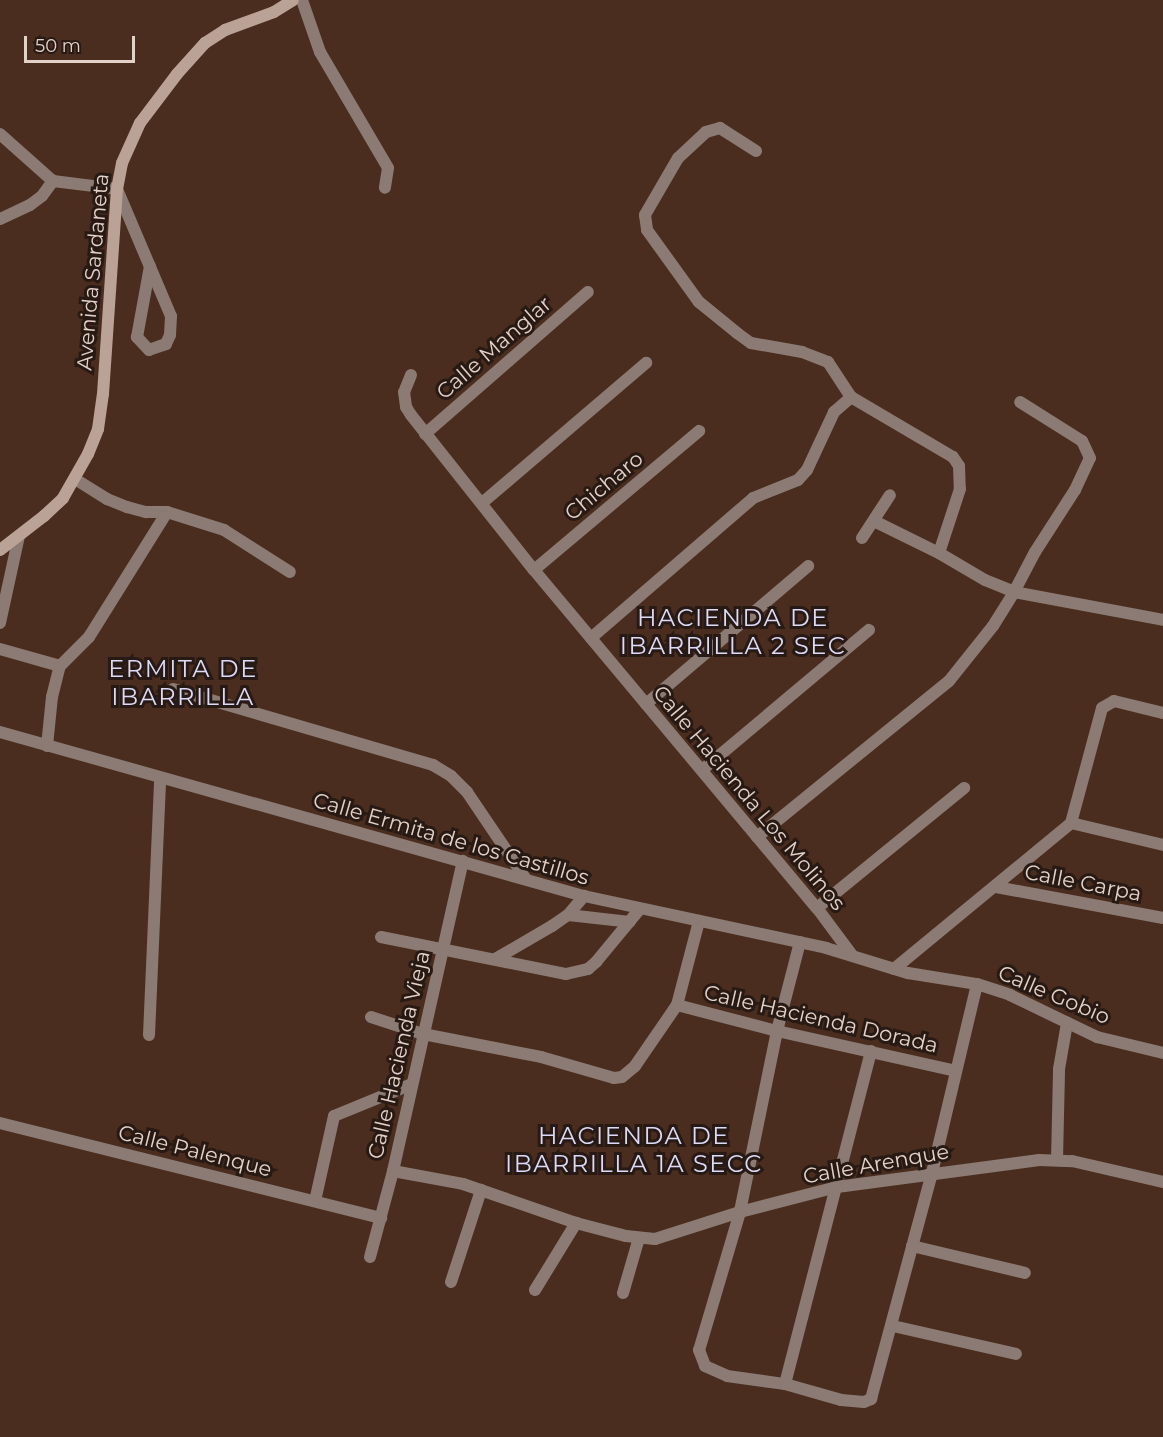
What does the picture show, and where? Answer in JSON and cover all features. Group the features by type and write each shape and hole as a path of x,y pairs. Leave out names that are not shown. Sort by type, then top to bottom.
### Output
{"street":[{"name":"Avenida Sardaneta","path":"0,550 63,498 75,479 98,429 103,394 117,189 122,163 140,123 177,74 205,44 225,30 274,12 293,0"},
{"path":"302,0 320,52 388,168 385,188"},
{"path":"756,151 720,128 706,132 678,158 645,215 647,230 699,302 736,333 751,343 802,352 828,362 851,397 953,457 959,466 960,489 939,553"},
{"path":"0,134 53,181 117,189 150,266 171,316 170,335 166,344 149,350 137,337 150,266"},
{"path":"0,219 30,205 42,196 53,181"},
{"name":"Calle Manglar","path":"425,434 588,292"},
{"path":"482,502 646,363"},
{"name":"Calle Hacienda Los Molinos","path":"411,375 404,392 406,407 425,434 482,502 534,570 817,908 852,955"},
{"path":"591,638 753,498 798,480 807,470 834,412 851,397"},
{"path":"758,837 956,672 993,626 1014,592 1035,552 1075,490 1090,458 1082,441 1020,402"},
{"name":"Chicharo","path":"534,570 699,431"},
{"path":"75,479 107,500 127,507 146,512 167,512 224,530 290,572"},
{"path":"862,538 890,495"},
{"path":"47,746 52,697 60,666 89,637 167,512"},
{"path":"874,521 939,553 985,580 1014,592 1163,620"},
{"path":"0,623 19,536"},
{"path":"646,704 808,566"},
{"path":"702,770 869,630"},
{"path":"0,649 60,666"},
{"path":"173,689 433,765 467,792 525,878"},
{"path":"894,969 1071,823 1102,708 1114,701 1163,713"},
{"name":"Calle Ermita de los Castillos","path":"0,732 160,779 584,896 639,910 800,942 852,955 894,969"},
{"path":"149,1035 160,779"},
{"path":"817,908 964,789"},
{"path":"1071,823 1163,845"},
{"name":"Calle Hacienda Vieja","path":"370,1257 393,1171 463,861"},
{"name":"Calle Carpa","path":"996,886 1163,918"},
{"path":"496,958 568,915 584,896"},
{"path":"381,938 496,958 566,974 588,969 596,962 639,910"},
{"path":"568,915 630,922"},
{"path":"371,1017 423,1034 541,1058 614,1078 622,1077 635,1066 677,1005 699,921"},
{"path":"800,942 777,1031 740,1212 703,1329 699,1350 705,1366 728,1376 785,1384 841,1400 864,1402 872,1395 893,1326 977,984"},
{"name":"Calle Gobio","path":"894,969 977,984 1010,995 1097,1037 1163,1053"},
{"name":"Calle Hacienda Dorada","path":"677,1005 777,1031 956,1071"},
{"path":"1057,1160 1059,1069 1067,1023"},
{"path":"785,1384 871,1051"},
{"path":"315,1201 334,1116 412,1084"},
{"name":"Calle Palenque","path":"0,1123 381,1218"},
{"name":"Calle Arenque","path":"393,1171 439,1179 481,1190 576,1223 639,1238 668,1236 740,1212 837,1187 932,1173 1057,1160 1163,1182"},
{"path":"451,1282 481,1190"},
{"path":"535,1290 576,1223"},
{"path":"623,1293 639,1238"},
{"path":"912,1246 1024,1273"},
{"path":"893,1326 1016,1354"}],"district":[{"name":"HACIENDA DE IBARRILLA 2 SEC","path":"733,632"},
{"name":"ERMITA DE IBARRILLA","path":"183,683"},
{"name":"HACIENDA DE IBARRILLA 1A SECC","path":"634,1150"}]}
